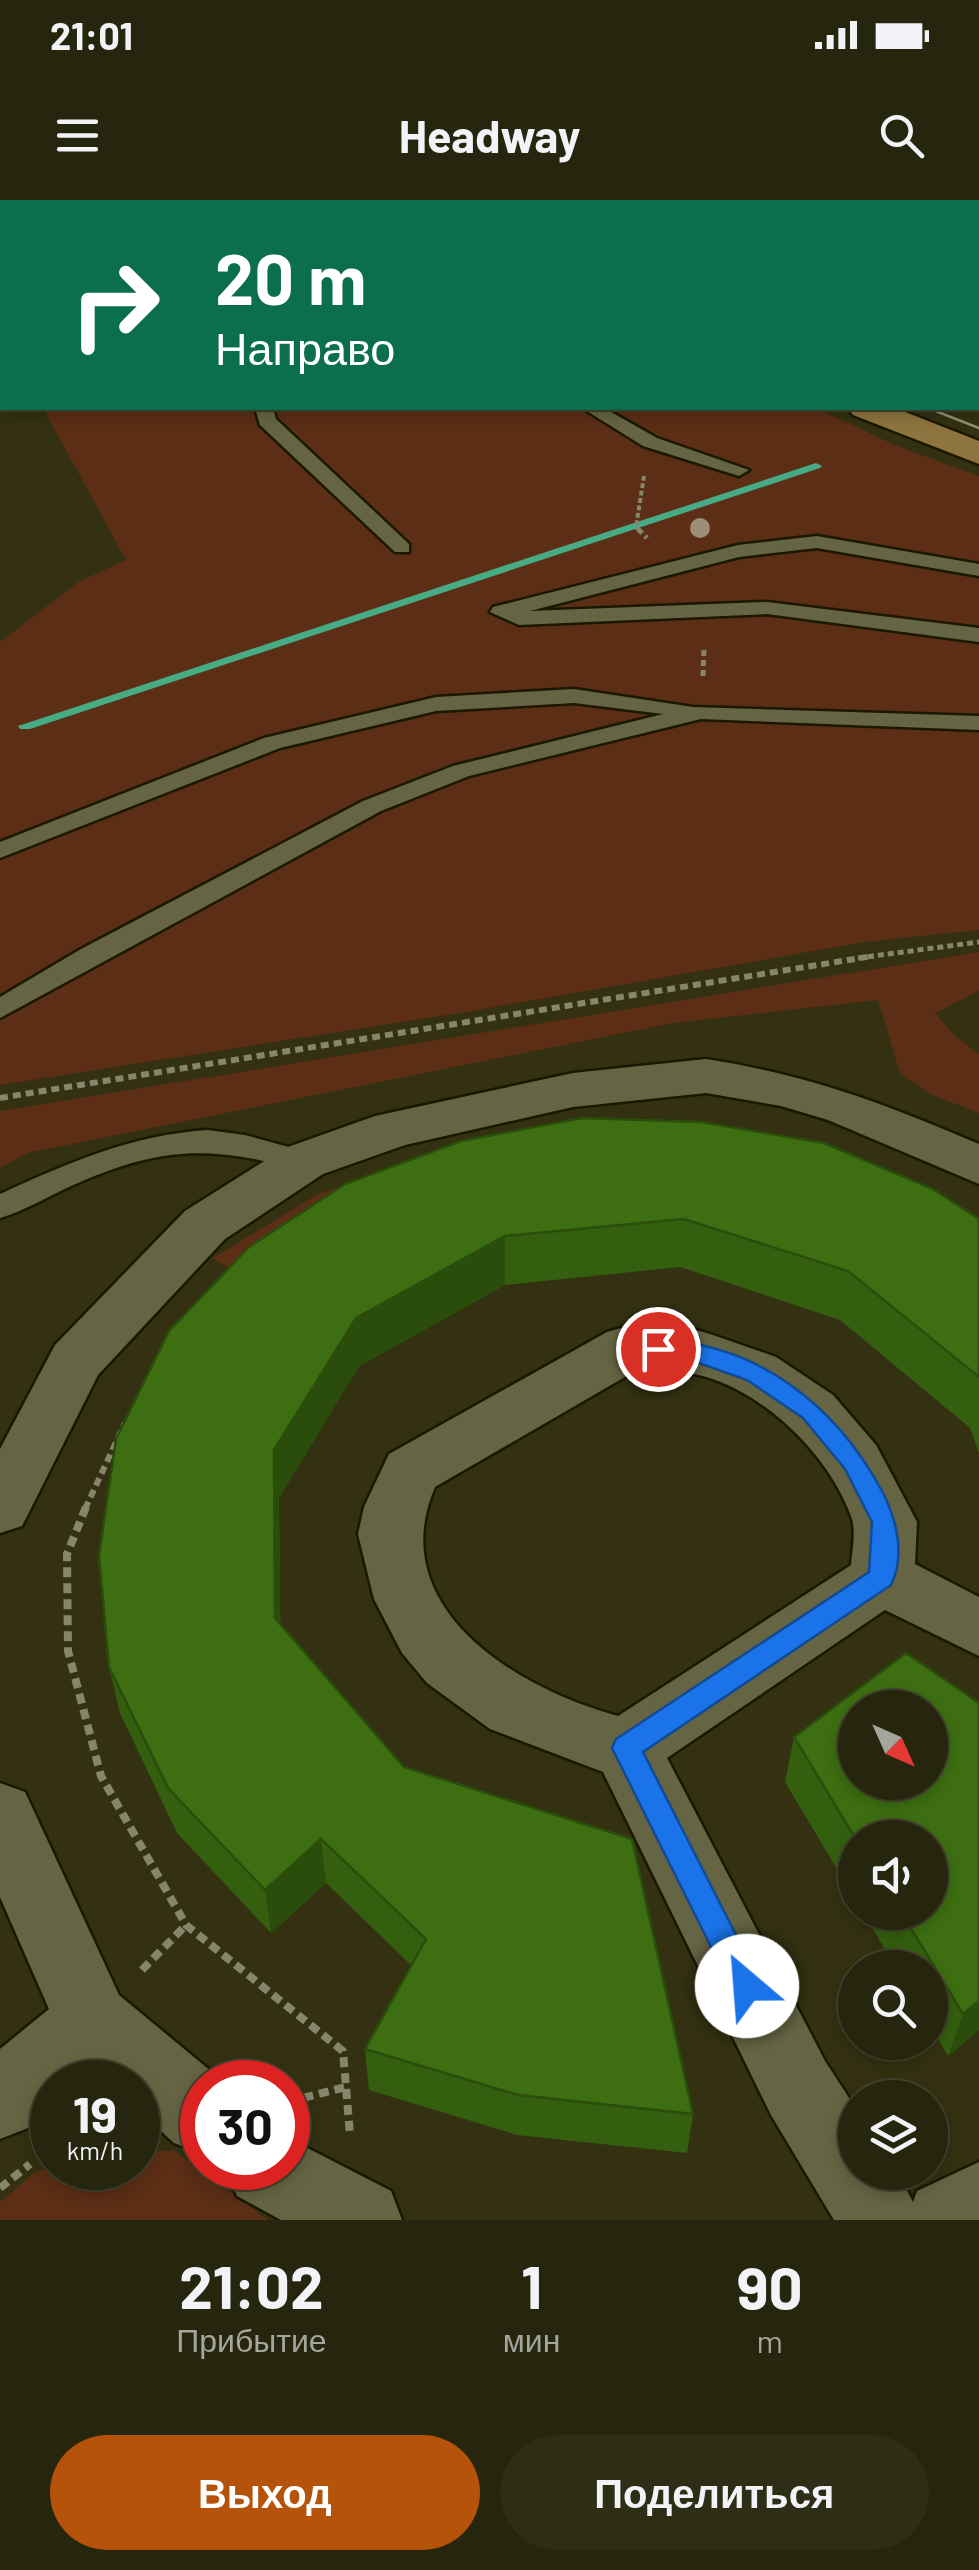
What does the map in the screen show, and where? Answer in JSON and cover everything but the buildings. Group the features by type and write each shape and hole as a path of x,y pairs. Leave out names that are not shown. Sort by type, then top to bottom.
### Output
{"main road":[{"path":"870,410 979,453"}],"street":[{"path":"0,1508 76,1360 205,1226 304,1161 394,1128 537,1098 706,1076 786,1089 847,1108 979,1165"},
{"path":"628,1348 690,1350 755,1373 812,1411 854,1462 885,1522 882,1578 626,1748 568,1735 494,1698 436,1650 400,1591 390,1528 410,1471 628,1348"},
{"path":"882,1578 979,1628"},
{"path":"626,1748 798,2088 880,2220"},
{"path":"0,1815 92,2020 180,2096"},
{"path":"21,2129 92,2020"},
{"path":"306,2190 362,2220"},
{"path":"946,2220 979,2202"}],"lane":[{"path":"264,410 267,420 402,548"},
{"path":"594,410 650,442 739,470"},
{"path":"979,570 817,542 738,551 501,612 519,618 767,608 979,635"},
{"path":"0,851 272,743 436,704 574,696 701,712 979,723"},
{"path":"0,1009 90,955 372,806 461,771 701,712"},
{"path":"0,1207 82,1168 173,1144 233,1142 304,1161"}],"path":[{"path":"0,1098 907,950 979,942"},
{"path":"310,2096 346,2087"},
{"path":"0,2188 21,2129"}],"shaded area":[{"path":"44,410 820,410 897,446 979,476 979,930 865,942 466,1012 0,1085 0,642 78,582 126,560"},
{"path":"979,952 979,991 935,1013 955,1036 979,1054 979,1113 930,1094 900,1073 878,1000 673,1023 27,1153 0,1168 0,1111"},
{"path":"428,1156 232,1270 213,1258 318,1194"},
{"path":"160,2151 175,2151 180,2155 180,2190 228,2190 268,2220 0,2220 0,2202 30,2177 30,2190 160,2190"}],"waterway":[{"path":"25,726 816,466"}],"tram line":[{"path":"933,410 979,428"}],"route":[{"path":"658,1349 690,1350 755,1373 812,1411 854,1462 885,1522 882,1578 626,1748 747,1986"}]}
